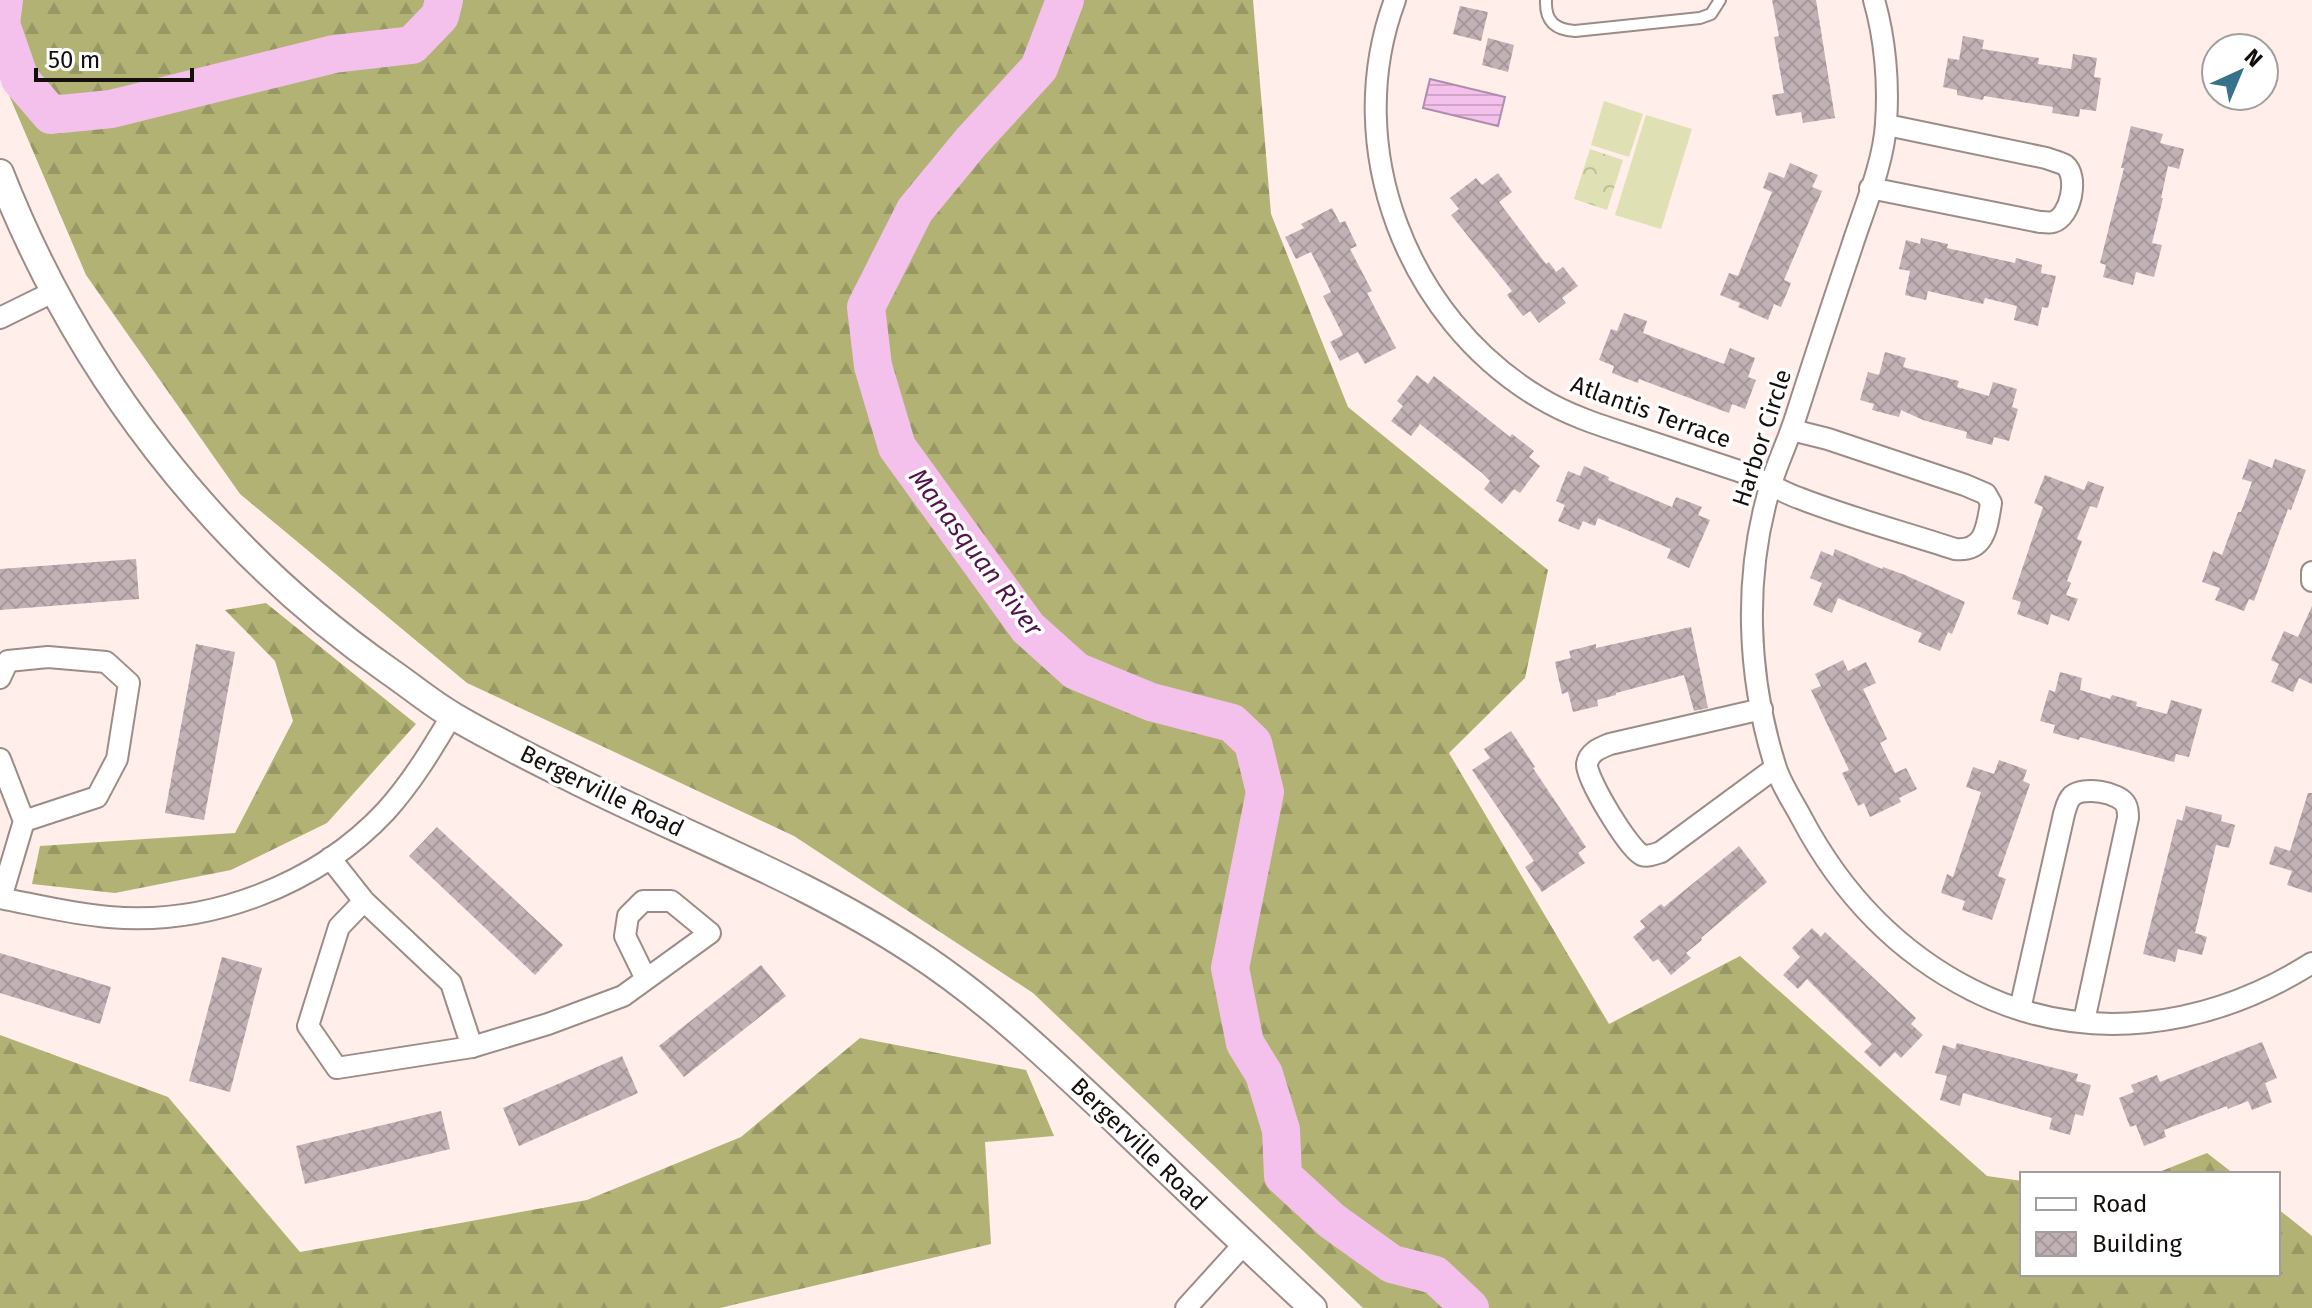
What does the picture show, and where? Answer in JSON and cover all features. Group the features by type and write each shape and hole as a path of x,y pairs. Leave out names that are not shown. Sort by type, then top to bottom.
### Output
{"street":[{"name":"Atlantis Terrace","path":"1395,0 1382,43 1376,124 1381,167 1391,209 1407,251 1429,290 1453,324 1492,363 1543,400 1585,420 1745,473 1797,498 1955,549 1968,550 1977,546 1987,527 1991,503 1986,494 1828,439 1792,430"},
{"name":"Harbor Circle","path":"1874,0 1883,43 1887,125 1870,188 1792,430 1771,485 1758,541 1752,599 1753,654 1775,768 1816,845 1843,884 1877,923 1947,977 1986,997 2045,1016 2114,1024 2152,1023 2189,1017 2251,997 2312,963"},
{"path":"1870,188 2040,222 2053,223 2062,216 2068,204 2071,175 2065,165 2046,158 1887,125"},
{"name":"Bergerville Road","path":"0,173 53,292 124,405 217,521 306,607 364,654 452,715 579,782 801,888 915,952 1032,1042 1313,1308"},
{"path":"0,318 53,292"},
{"path":"2312,572 2312,581"},
{"path":"0,678 8,661 48,657 106,662 129,683 117,759 97,797 24,821"},
{"path":"1762,709 1610,744 1593,753 1587,764 1588,771 1593,785 1626,838 1639,854 1646,856 1661,852 1775,768"},
{"path":"0,759 24,821 0,898 109,917 172,916 263,894 330,858 384,812 418,771 452,715"},
{"path":"2020,1009 2064,814 2072,796 2081,791 2098,791 2120,798 2126,804 2128,818 2084,1021"},
{"path":"330,858 364,901 451,983 472,1047"},
{"path":"364,901 339,927 308,1026 337,1068 472,1047 548,1024 623,996 646,979"},
{"path":"1186,1308 1244,1244"}],"lane":[{"path":"1546,0 1548,19 1561,31 1700,18 1711,14 1720,0"}],"green space":[{"path":"0,0 1253,0 1271,214 1348,407 1548,570 1525,678 1449,753 1609,1024 1740,956 1987,1176 2020,1181 2020,1276 2280,1276 2280,1211 2312,1236 2312,1308 1363,1308 1033,993 794,836 467,683 240,494 86,275 0,74"},
{"path":"1604,101 1643,114 1629,157 1591,145"},
{"path":"1646,115 1692,129 1661,229 1615,215"},
{"path":"1590,149 1623,160 1607,210 1574,199"},
{"path":"266,603 416,724 327,823 231,870 115,893 32,884 40,846 235,833 293,721 275,661 225,610"},
{"path":"0,1035 168,1097 300,1252 587,1200 741,1137 860,1038 1026,1070 1054,1136 985,1142 991,1244 720,1308 0,1308"},
{"path":"2207,1153 2231,1172 2159,1172"}],"shaded area":[{"path":"1430,79 1505,97 1498,126 1423,108"}],"building":[{"path":"1772,0 1816,0 1835,118 1803,123 1801,112 1776,116 1772,95 1784,93 1774,37 1779,36"},
{"path":"1460,6 1488,12 1481,41 1453,34"},
{"path":"1963,36 1984,40 1982,49 2039,58 2038,64 2071,69 2073,54 2097,58 2094,77 2101,78 2096,111 2080,109 2079,117 2052,113 2053,107 1957,95 1957,90 1943,87 1948,58 1959,60"},
{"path":"1488,38 1514,45 1508,72 1482,65"},
{"path":"2131,126 2163,134 2160,143 2184,149 2179,169 2168,166 2152,243 2162,245 2154,277 2136,272 2133,285 2103,277 2106,265 2100,263 2124,168 2121,168"},
{"path":"1790,163 1818,175 1812,187 1822,191 1784,280 1791,283 1781,307 1774,304 1768,320 1720,295 1729,273 1738,276 1772,192 1763,188 1769,172 1784,178"},
{"path":"1498,173 1512,192 1499,202 1546,264 1549,262 1556,272 1563,267 1578,286 1562,298 1566,303 1539,323 1530,311 1523,316 1507,295 1512,291 1451,215 1459,209 1450,198 1476,178 1482,185"},
{"path":"1332,208 1340,223 1345,221 1357,246 1350,249 1372,291 1367,293 1396,348 1365,364 1358,352 1340,361 1330,342 1343,335 1323,296 1331,292 1311,252 1296,259 1285,237 1304,228 1301,224"},
{"path":"1921,238 1948,244 1947,248 2015,263 2016,258 2042,265 2041,273 2056,276 2048,308 2042,307 2038,326 2014,320 2017,306 1985,298 1983,304 1928,291 1926,300 1905,295 1910,271 1899,269 1906,240 1920,244"},
{"path":"1624,313 1647,321 1643,333 1724,364 1730,348 1755,358 1748,377 1756,380 1745,409 1732,404 1729,413 1639,379 1638,383 1612,373 1614,366 1599,360 1611,329 1617,331"},
{"path":"1885,352 1906,358 1903,367 1959,381 1957,387 1989,396 1993,382 2017,389 2012,407 2018,409 2009,441 1994,437 1992,445 1966,438 1967,432 1923,420 1901,410 1899,417 1872,410 1874,404 1860,400 1868,372 1879,375"},
{"path":"1417,375 1428,384 1434,376 1510,437 1512,434 1534,451 1529,457 1540,466 1520,493 1514,489 1502,504 1484,489 1490,481 1482,473 1420,424 1411,436 1391,421 1403,406 1397,401"},
{"path":"2249,459 2272,468 2275,459 2306,470 2254,601 2249,599 2244,611 2215,600 2220,588 2202,582 2213,551 2222,555 2238,512 2241,512 2252,482 2242,479"},
{"path":"1584,466 1609,477 1608,480 1672,507 1676,497 1702,507 1698,515 1710,520 1689,568 1667,558 1671,549 1598,518 1595,526 1583,521 1579,530 1558,521 1565,505 1556,501 1568,471 1580,476"},
{"path":"2045,475 2084,490 2088,481 2104,487 2097,508 2090,506 2077,539 2082,541 2067,581 2071,583 2066,595 2078,599 2069,621 2051,614 2048,625 2017,614 2021,602 2012,599 2043,507 2034,503"},
{"path":"1835,549 1965,602 1952,634 1948,632 1940,651 1918,642 1922,633 1838,598 1832,613 1813,605 1822,583 1810,578 1821,551 1833,556"},
{"path":"136,559 139,599 0,610 0,569"},
{"path":"2312,606 2312,684 2299,678 2293,692 2271,682 2279,664 2271,660 2284,631 2298,637"},
{"path":"1691,627 1708,708 1694,711 1684,675 1616,693 1597,700 1598,706 1573,712 1568,692 1562,694 1555,662 1571,658 1569,651"},
{"path":"196,644 235,652 204,820 165,813"},
{"path":"1843,660 1848,671 1866,662 1876,683 1863,689 1887,739 1880,743 1895,773 1906,768 1917,789 1899,798 1901,802 1870,817 1864,803 1858,806 1842,773 1849,770 1811,690 1821,686 1815,674"},
{"path":"2060,672 2082,678 2080,690 2110,699 2112,695 2137,702 2136,706 2167,714 2171,700 2202,709 2189,757 2176,754 2174,762 2080,737 2079,740 2053,733 2055,725 2040,721 2049,690 2055,692"},
{"path":"1511,731 1586,847 1578,853 1585,863 1542,892 1525,867 1534,861 1472,770 1490,758 1484,749"},
{"path":"1999,760 2027,770 2023,781 2030,784 1998,876 2006,879 1992,920 1962,910 1965,901 1941,893 1947,874 1953,877 1981,792 1966,787 1973,767 1994,774"},
{"path":"2308,793 2312,793 2312,893 2287,885 2292,871 2269,864 2275,846 2290,851"},
{"path":"2186,806 2222,815 2221,821 2235,825 2229,848 2216,845 2195,933 2207,937 2202,955 2178,949 2175,962 2143,954 2177,819 2182,821"},
{"path":"437,827 563,945 535,975 409,856"},
{"path":"1739,846 1767,882 1701,938 1686,953 1691,958 1671,975 1658,959 1653,962 1633,937 1645,927 1640,921 1661,904 1664,907"},
{"path":"1812,928 1821,937 1825,932 1916,1018 1911,1024 1923,1035 1901,1058 1895,1052 1880,1067 1864,1052 1872,1044 1807,979 1798,989 1783,975 1800,957 1792,948"},
{"path":"0,953 111,987 100,1024 0,993"},
{"path":"222,957 262,968 230,1092 189,1081"},
{"path":"761,965 786,996 684,1077 659,1046"},
{"path":"2262,1042 2277,1078 2265,1083 2272,1102 2252,1110 2248,1101 2228,1109 2227,1106 2164,1130 2166,1137 2144,1146 2136,1125 2130,1127 2119,1098 2134,1092 2131,1085 2157,1075 2160,1082"},
{"path":"1957,1043 2078,1074 2076,1081 2091,1085 2083,1116 2075,1114 2070,1135 2049,1129 2052,1118 1963,1093 1960,1106 1940,1100 1947,1076 1935,1073 1943,1045 1955,1049"},
{"path":"622,1056 638,1093 519,1146 503,1108"},
{"path":"441,1111 450,1149 305,1184 296,1146"}],"waterway":[{"name":"Manasquan River","path":"4,0 1,24 20,79 51,115 111,109 334,54 412,45 440,16 444,0"},
{"name":"Manasquan River","path":"1065,0 1039,68 971,142 915,210 866,307 873,366 897,447 1028,628 1076,671 1151,702 1232,723 1253,743 1265,792 1230,968 1245,1043 1264,1074 1281,1130 1283,1176 1332,1221 1392,1264 1435,1275 1470,1308"}]}
